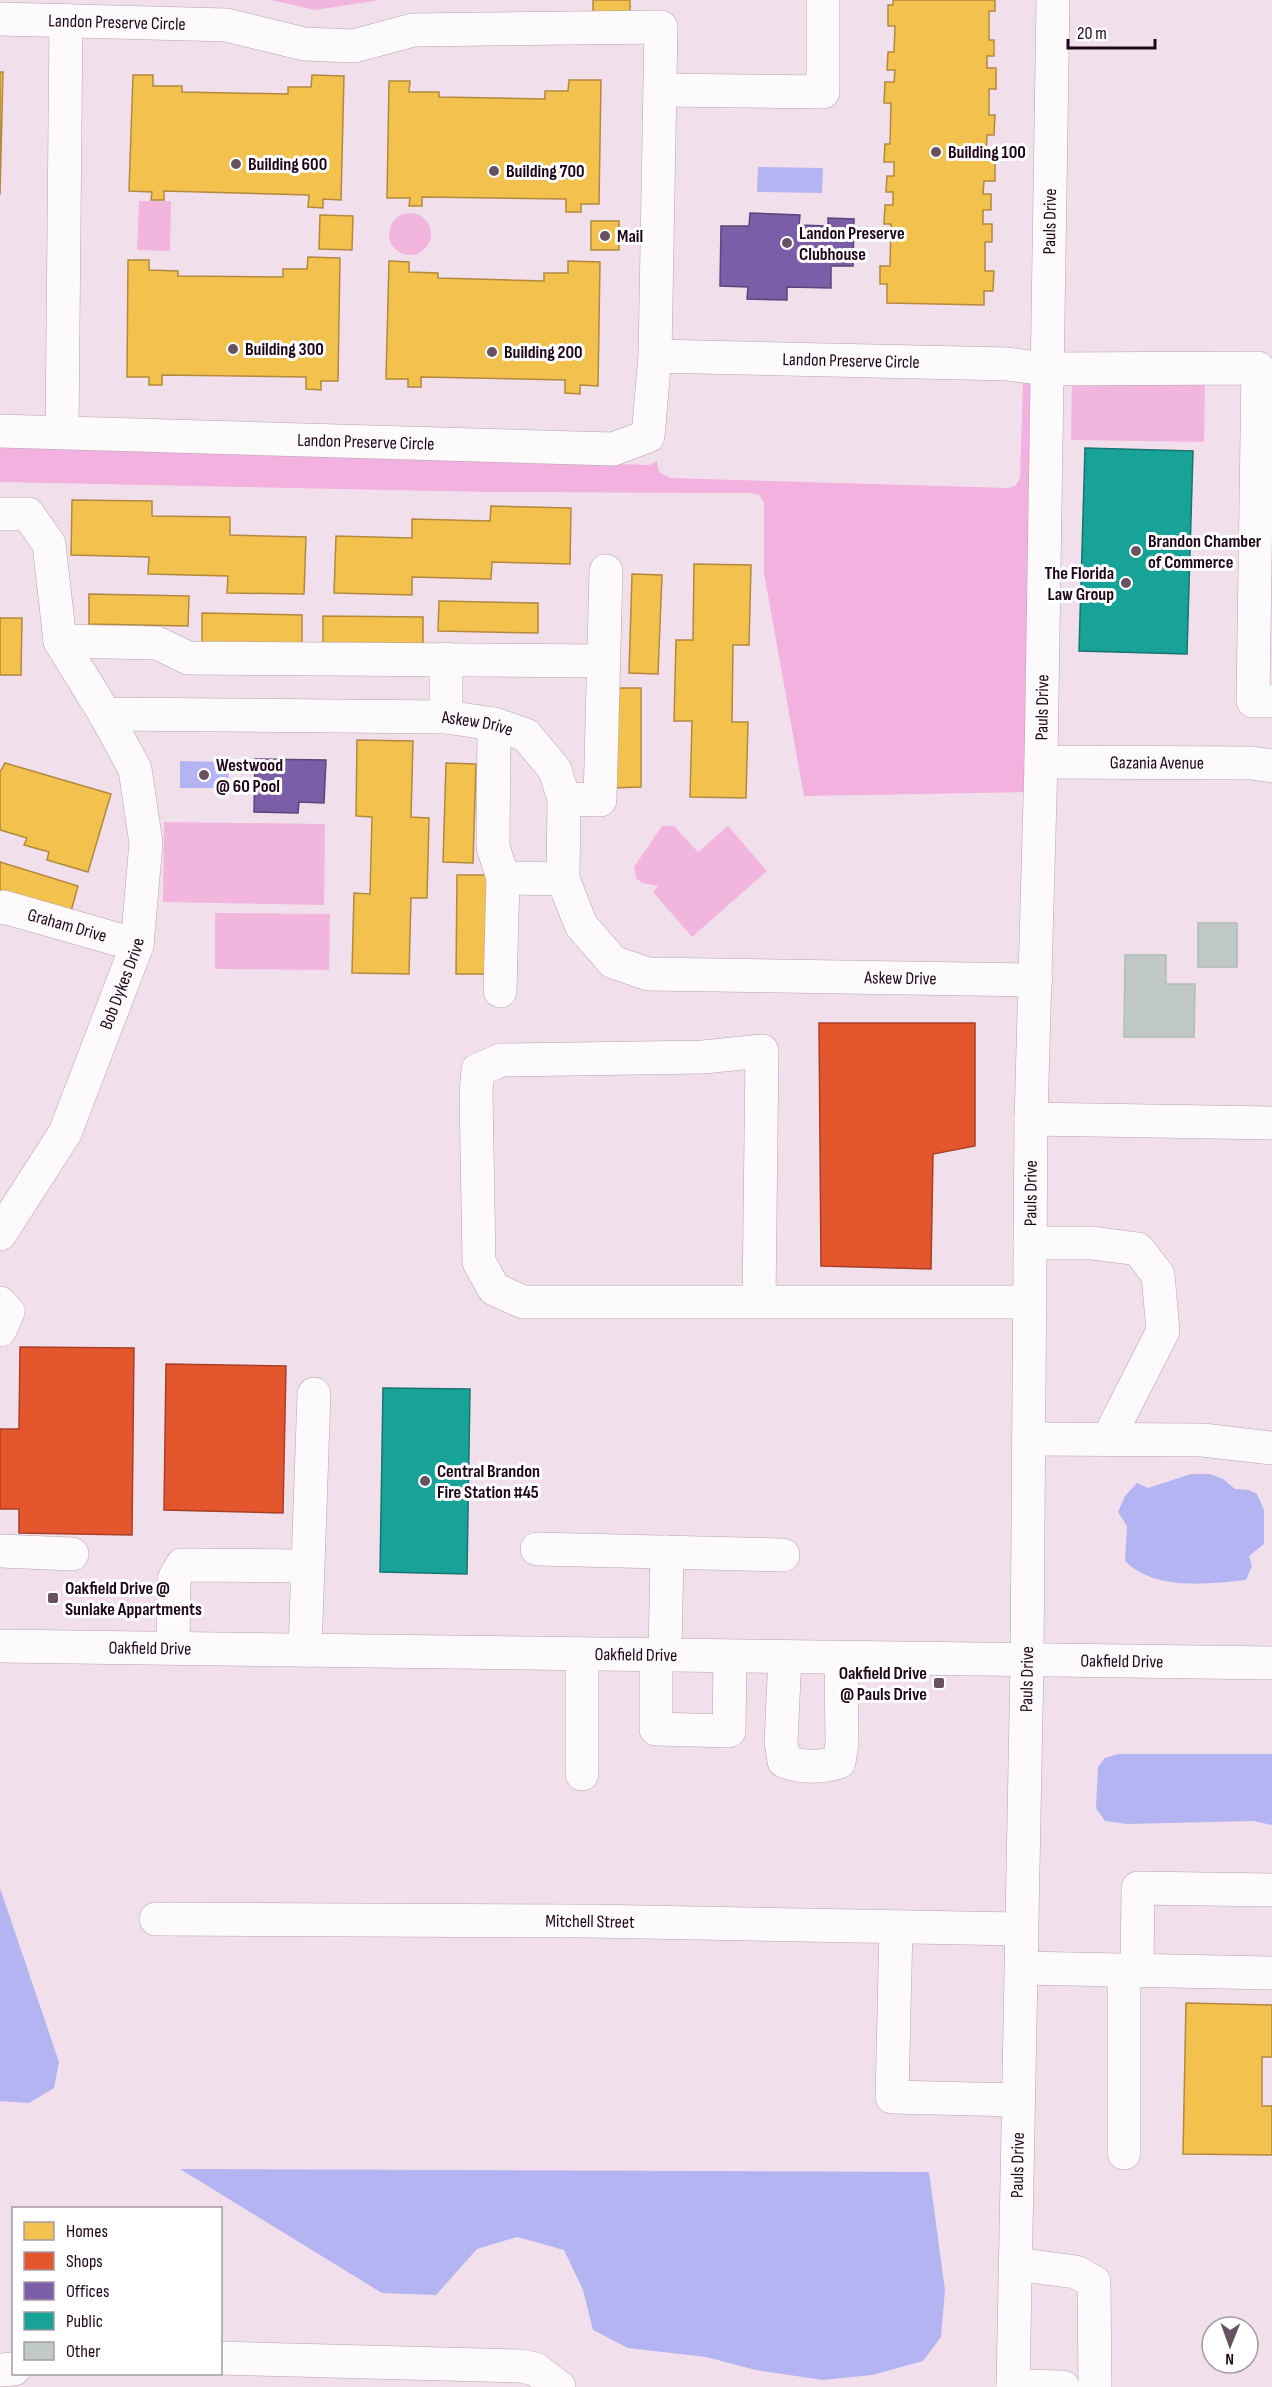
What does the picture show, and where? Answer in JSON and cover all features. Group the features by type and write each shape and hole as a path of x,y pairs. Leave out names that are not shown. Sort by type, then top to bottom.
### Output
{"street":[{"path":"660,90 823,92 823,0"},
{"name":"Pauls Drive","path":"1013,2386 1027,1662 1031,1119 1041,762 1053,0"},
{"name":"Landon Preserve Circle","path":"0,19 226,25 304,44 354,46 413,30 662,13 655,356 648,436 613,449 0,431"},
{"path":"62,432 66,20"},
{"name":"Landon Preserve Circle","path":"655,356 1007,364 1046,369 1258,368 1264,536"},
{"path":"0,514 28,514 49,544 60,641 105,714"},
{"path":"1264,536 1253,701 1272,701"},
{"path":"564,799 600,800 606,571"},
{"path":"60,641 157,643 188,658 604,661"},
{"path":"446,659 446,717"},
{"name":"Askew Drive","path":"105,714 446,717 494,724 526,735 555,770 564,799 563,879 581,925 613,962 648,974 1036,980"},
{"name":"Bob Dykes Drive","path":"0,1234 65,1133 137,945 146,843 135,769 105,714"},
{"path":"494,724 493,847 503,878 500,991"},
{"name":"Gazania Avenue","path":"1041,762 1251,763 1272,766"},
{"path":"503,878 563,879"},
{"name":"Graham Drive","path":"0,908 4,907 137,945"},
{"path":"759,1302 762,1051 703,1058 501,1060 478,1071 476,1092 479,1262 495,1289 523,1302 759,1302 1030,1302"},
{"path":"1031,1119 1272,1123"},
{"path":"1030,1244 1092,1243 1138,1249 1158,1275 1163,1331 1108,1439"},
{"path":"0,1303 9,1312 0,1330"},
{"path":"305,1650 314,1394"},
{"path":"1029,1439 1202,1440 1272,1448"},
{"path":"537,1549 783,1555"},
{"path":"0,1551 72,1554"},
{"path":"667,1552 656,1729 729,1731 730,1657"},
{"path":"173,1648 174,1579 182,1565 307,1566"},
{"name":"Oakfield Drive","path":"0,1646 1027,1662 1272,1663"},
{"path":"582,1654 582,1774"},
{"path":"785,1658 784,1761 799,1767 827,1766 839,1762 841,1658"},
{"path":"1124,2153 1131,1970 1138,1888 1272,1890"},
{"name":"Mitchell Street","path":"156,1919 587,1921 1022,1929"},
{"path":"896,1927 892,2097 1019,2100"},
{"path":"1022,1968 1272,1973"},
{"path":"1016,2264 1076,2272 1095,2282 1095,2387"},
{"path":"222,2358 521,2366 535,2369 559,2387"},
{"path":"1013,2386 1064,2387"}],"shaded area":[{"path":"271,0 380,0 315,10"},
{"path":"139,201 171,201 170,251 137,250"},
{"path":"410,213 418,214 425,219 430,226 430,242 425,249 418,254 410,255 402,254 395,249 390,242 389,234 390,226 395,219 402,214"},
{"path":"1072,373 1205,375 1204,442 1071,440"},
{"path":"1023,383 1030,384 1025,792 804,796 764,573 764,503 759,495 752,493 491,492 0,482 0,443 649,465 657,461 659,472 670,478 1008,488 1015,486 1020,478"},
{"path":"164,822 325,824 324,905 163,902"},
{"path":"662,826 674,826 698,852 728,826 767,871 692,937 653,892 658,886 642,883 636,878 634,867"},
{"path":"215,913 330,914 329,970 215,969"}],"water":[{"path":"758,167 823,168 822,193 757,192"},
{"name":"Westwood @ 60 Pool","path":"180,761 229,762 228,788 180,788"},
{"path":"1191,1474 1210,1474 1223,1479 1235,1489 1249,1490 1257,1494 1264,1510 1264,1544 1249,1556 1252,1566 1246,1580 1198,1584 1166,1581 1137,1571 1125,1561 1127,1526 1118,1512 1125,1496 1137,1483 1148,1488"},
{"path":"1118,1754 1272,1754 1272,1825 1253,1821 1127,1824 1105,1821 1096,1808 1098,1767 1105,1758"},
{"path":"0,1888 59,2062 54,2088 29,2103 0,2101"},
{"path":"180,2169 929,2172 945,2290 941,2337 923,2361 872,2375 823,2380 756,2370 706,2357 628,2348 593,2330 583,2290 564,2250 517,2237 477,2249 436,2295 382,2293"}],"building: Homes":[{"path":"593,0 630,0 630,13 593,12"},
{"name":"Building 100","path":"893,0 995,0 995,11 989,11 989,40 994,40 994,56 987,56 987,68 996,68 996,89 989,89 989,115 995,115 994,135 987,135 986,160 995,160 995,181 984,181 983,194 991,194 991,210 983,210 983,224 992,224 992,242 985,242 985,271 994,271 993,291 984,291 984,305 887,303 887,284 880,284 880,266 890,266 891,224 884,224 885,205 893,205 893,192 886,192 887,176 894,176 894,162 884,162 885,144 890,144 891,103 884,103 885,82 894,82 895,70 887,70 888,52 894,52 895,26 888,26 888,5 893,5"},
{"path":"0,72 3,72 0,195"},
{"name":"Building 600","path":"133,75 153,75 153,86 182,86 182,92 288,94 288,87 311,87 312,75 344,76 341,200 323,199 323,208 308,207 309,195 164,191 164,200 151,200 152,192 129,191"},
{"name":"Building 700","path":"569,80 601,80 599,204 581,204 581,212 566,212 566,199 422,197 422,206 409,206 410,198 387,198 389,81 410,81 409,92 439,92 439,97 545,99 545,91 568,91"},
{"path":"320,215 353,216 352,250 319,249"},
{"name":"Mail","path":"591,221 619,221 619,250 591,250"},
{"name":"Building 300","path":"308,257 340,258 338,381 321,381 321,390 306,389 306,377 162,375 162,385 149,385 149,377 127,377 128,260 149,260 149,270 178,271 178,276 283,277 283,269 307,269"},
{"name":"Building 200","path":"389,261 409,262 409,272 438,273 438,278 544,281 544,273 568,273 568,261 600,262 598,386 580,385 580,394 565,393 565,380 421,377 421,387 408,387 408,379 386,379"},
{"path":"72,500 152,501 152,516 230,517 230,535 306,537 304,594 227,593 228,576 148,574 149,557 71,555"},
{"path":"491,506 571,508 570,564 492,562 491,579 412,577 412,595 334,593 336,536 412,538 412,519 490,521"},
{"path":"694,564 751,565 749,645 733,645 732,722 748,722 746,798 690,797 692,721 674,721 676,640 693,640"},
{"path":"632,574 662,575 658,674 629,673"},
{"path":"89,594 189,596 188,626 89,624"},
{"path":"439,601 538,603 538,633 438,631"},
{"path":"202,613 302,615 302,645 202,643"},
{"path":"323,616 423,617 423,647 323,646"},
{"path":"0,618 22,618 21,675 0,675"},
{"path":"610,688 641,688 641,787 611,788"},
{"path":"357,740 413,741 411,817 429,818 427,898 411,898 409,974 352,973 354,893 370,894 372,817 356,816"},
{"path":"5,763 111,794 88,872 47,860 49,852 24,845 27,838 0,830 0,772"},
{"path":"446,763 476,764 473,863 443,862"},
{"path":"0,862 78,886 70,915 0,894"},
{"path":"457,875 487,875 486,974 456,974"},
{"path":"1186,2003 1272,2005 1272,2057 1262,2057 1262,2106 1272,2106 1272,2155 1183,2154"}],"building: Shops":[{"path":"819,1023 975,1023 975,1146 933,1154 931,1269 821,1266"},
{"path":"20,1347 134,1348 132,1535 19,1533 19,1509 0,1509 0,1429 19,1429"},
{"path":"166,1364 286,1366 283,1513 164,1510"}],"building: Offices":[{"name":"Landon Preserve Clubhouse","path":"750,213 800,215 799,225 828,226 828,218 854,219 853,266 831,266 831,288 787,287 787,300 747,299 748,287 720,286 721,226 749,226"},
{"path":"255,759 326,760 324,803 299,802 298,813 254,812"}],"building: Public":[{"name":"Brandon Chamber of Commerce","path":"1085,448 1193,451 1187,654 1079,651"},
{"name":"Central Brandon Fire Station #45","path":"383,1388 470,1389 467,1574 380,1572"}],"building: Other":[{"path":"1198,923 1237,923 1237,967 1198,967"},
{"path":"1125,955 1166,955 1166,984 1195,984 1194,1037 1124,1037"}],"place":[{"name":"Building 100","path":"936,152"},
{"name":"Building 600","path":"236,164"},
{"name":"Building 700","path":"494,171"},
{"name":"Mail","path":"605,236"},
{"name":"Landon Preserve Clubhouse","path":"787,243"},
{"name":"Building 300","path":"233,349"},
{"name":"Building 200","path":"492,352"},
{"name":"Brandon Chamber of Commerce","path":"1136,551"},
{"name":"The Florida Law Group","path":"1126,583"},
{"name":"Westwood @ 60 Pool","path":"204,775"},
{"name":"Central Brandon Fire Station #45","path":"425,1481"},
{"name":"Oakfield Drive @ Sunlake Appartments","path":"53,1598"},
{"name":"Oakfield Drive @ Pauls Drive","path":"939,1683"}]}
